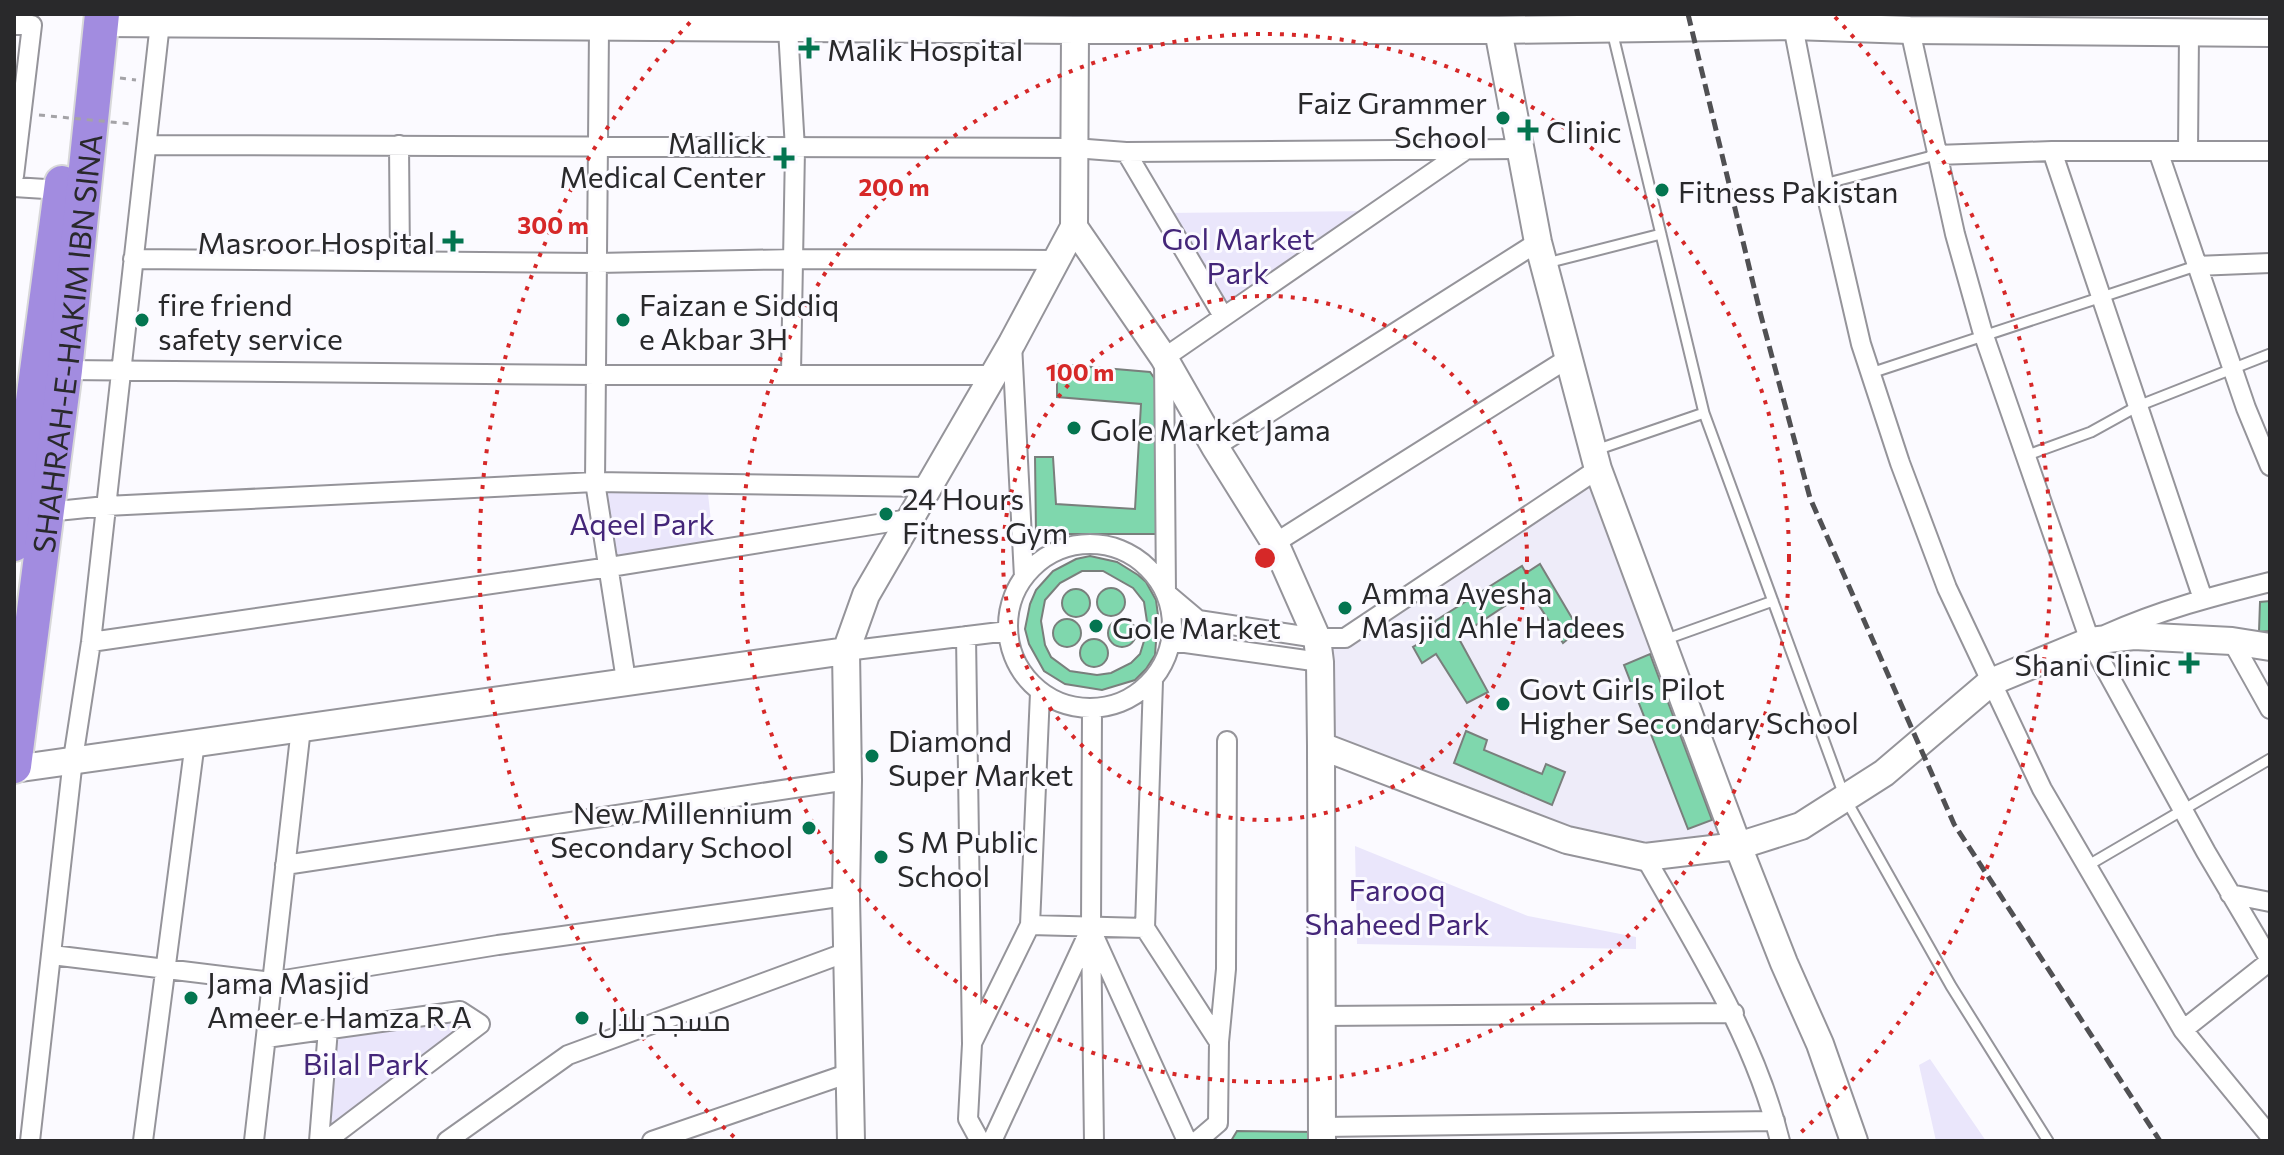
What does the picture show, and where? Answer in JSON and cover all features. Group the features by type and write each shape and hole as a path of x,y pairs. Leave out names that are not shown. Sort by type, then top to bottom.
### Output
{"highway":[{"name":"SHAHRAH-E-HAKIM IBN SINA","path":"14,544 61,190 94,17"},
{"name":"SHAHRAH-E-HAKIM IBN SINA","path":"14,768 65,370 94,17"}],"street":[{"path":"94,17 599,29 1028,22 1075,30 1149,22 1376,22 1498,30 1543,21 1611,28 1764,20 2270,33"},
{"path":"30,1141 73,759 91,642 160,19"},
{"path":"14,176 26,21"},
{"path":"1799,22 1824,184 1861,344 1900,463 1947,588 2042,789 2183,1030 2270,1136"},
{"path":"779,24 795,149 791,373"},
{"path":"1894,24 1936,155 1984,338 2090,641 2182,810 2270,961 2183,1030"},
{"path":"599,29 595,482 626,680"},
{"path":"851,1141 846,896 846,651 866,595 1012,343 1074,227 1075,30"},
{"path":"1498,30 1540,253 1595,460 1738,846 1820,1044 1854,1141"},
{"path":"2188,151 2189,33"},
{"path":"148,145 1074,148 1126,152 1520,149"},
{"path":"399,145 400,261"},
{"path":"1164,358 1467,149"},
{"path":"1936,155 2052,151 2270,151"},
{"path":"2052,151 2203,599"},
{"path":"2158,151 2232,369 2270,466"},
{"path":"1126,152 1223,316"},
{"path":"14,187 61,190"},
{"path":"1074,227 1164,358 1275,543 1319,650 1322,1134 1775,1121"},
{"path":"1215,447 1540,253"},
{"path":"133,259 597,263 795,259 1055,260"},
{"path":"2196,266 2270,263"},
{"path":"1012,343 1024,577"},
{"path":"1164,358 1166,593 1174,625 1168,656 1153,681 1140,693 1114,706 1092,710 1061,704 1040,693 1021,672 1011,650 1008,631 1011,602 1024,577 1051,553 1078,544 1107,544 1126,551 1150,568 1166,593 1198,620 1319,650"},
{"path":"1275,543 1567,359"},
{"path":"65,370 992,375"},
{"path":"1171,641 1319,650 1345,638 1595,460"},
{"path":"47,512 106,506 595,482 928,487"},
{"path":"91,642 610,567 909,519"},
{"path":"1321,746 1567,840 1645,857 1738,846 1801,826 1884,773 1991,682 2138,620 2270,582"},
{"path":"14,768 626,680 1008,631"},
{"path":"966,636 972,1044 968,1119 980,1141"},
{"path":"2090,641 2134,636 2232,641 2270,647"},
{"path":"2232,641 2270,709"},
{"path":"1153,681 1145,928 1219,1042"},
{"path":"972,1044 1030,925 1040,693"},
{"path":"1092,710 1094,1141"},
{"path":"254,1141 301,728"},
{"path":"1197,1141 1218,1123 1219,1042 1226,969 1227,741"},
{"path":"143,1141 195,742"},
{"path":"285,865 848,780"},
{"path":"1645,857 1734,1013 1780,1141"},
{"path":"2230,894 2270,902"},
{"path":"52,955 272,982 498,945 846,896"},
{"path":"1030,925 1145,928"},
{"path":"992,1141 1091,928"},
{"path":"1091,928 1187,1141"},
{"path":"447,1141 568,1055 847,952"},
{"path":"266,1038 460,1011 480,1024 326,1141"},
{"path":"1321,1016 1734,1013"},
{"path":"319,1141 328,1029"},
{"path":"652,1141 850,1073"}],"lane":[{"path":"1611,28 1704,413 1845,798 1951,986 2048,1141"},
{"path":"1824,184 1936,155"},
{"path":"1540,253 1661,234"},
{"path":"1871,373 2196,266"},
{"path":"2025,456 2091,432 2138,406 2270,354"},
{"path":"1595,460 1704,413"},
{"path":"1662,641 1773,601"},
{"path":"2087,866 2270,759"}],"path":[{"path":"39,115 132,124"}],"shaded area":[{"name":"Govt Girls Pilot Higher Secondary School","path":"1598,469 1738,846 1645,857 1321,746 1317,638 1345,638"}],"green space":[{"name":"Gol Market Park","path":"1377,211 1223,316 1162,213"},
{"name":"Aqeel Park","path":"595,482 707,484 714,550 610,567"},
{"name":"Farooq Shaheed Park","path":"1355,846 1528,916 1636,937 1636,949 1357,944"},
{"name":"Bilal Park","path":"460,1011 480,1024 326,1141 328,1029"},
{"path":"1930,1059 1986,1141 1936,1141 1919,1065"}],"building":[{"path":"1057,364 1150,372 1155,379 1158,534 1036,534 1035,457 1053,457 1056,504 1135,509 1141,404 1057,397"},
{"path":"1090,556 1117,562 1146,582 1156,600 1155,655 1135,680 1102,690 1065,684 1044,671 1029,644 1025,629 1036,590 1053,571 1076,559","holes":["1082,571 1103,571 1133,588 1144,602 1148,628 1140,654 1131,663 1111,673 1097,675 1070,671 1051,657 1045,645 1041,621 1045,600 1060,583"]},
{"path":"1540,564 1579,630 1563,643 1529,590 1458,637 1488,692 1467,703 1436,654 1422,663 1413,647 1441,631 1435,621 1522,566 1526,573"},
{"path":"1111,588 1121,592 1125,602 1121,612 1111,616 1101,612 1097,602 1101,592"},
{"path":"1076,589 1086,593 1090,603 1086,613 1076,617 1066,613 1062,603 1066,593"},
{"path":"2270,601 2270,631 2259,632 2260,602"},
{"path":"1067,619 1077,623 1081,633 1077,643 1067,647 1057,643 1053,633 1057,623"},
{"path":"1122,619 1132,623 1136,633 1132,643 1122,647 1112,643 1108,633 1112,623"},
{"path":"1094,639 1104,643 1108,653 1104,663 1094,667 1084,663 1080,653 1084,643"},
{"path":"1650,654 1712,820 1688,829 1624,665"},
{"path":"1466,731 1487,740 1484,750 1542,774 1546,764 1565,772 1552,805 1454,763"},
{"path":"1237,1131 1317,1132 1317,1141 1231,1141"}],"railway":[{"path":"1688,14 1760,312 1810,498 1954,824 2160,1141"}],"place":[{"name":"Malik Hospital","path":"809,48"},
{"name":"Faiz Grammer School","path":"1503,118"},
{"name":"Clinic","path":"1528,130"},
{"name":"Mallick Medical Center","path":"784,158"},
{"name":"Fitness Pakistan","path":"1662,190"},
{"name":"Masroor Hospital","path":"453,241"},
{"name":"fire friend safety service","path":"142,320"},
{"name":"Faizan e Siddiq e Akbar 3H","path":"623,320"},
{"name":"Gole Market Jama","path":"1074,428"},
{"name":"24 Hours Fitness Gym","path":"886,514"},
{"name":"Amma Ayesha Masjid Ahle Hadees","path":"1345,608"},
{"name":"Gole Market","path":"1096,626"},
{"name":"Shani Clinic","path":"2189,663"},
{"name":"Govt Girls Pilot Higher Secondary School","path":"1503,704"},
{"name":"Diamond Super Market","path":"872,756"},
{"name":"New Millennium Secondary School","path":"809,828"},
{"name":"S M Public School","path":"881,857"},
{"name":"Jama Masjid Ameer e Hamza R A","path":"191,998"},
{"name":"مسجد بلال","path":"582,1018"}]}
